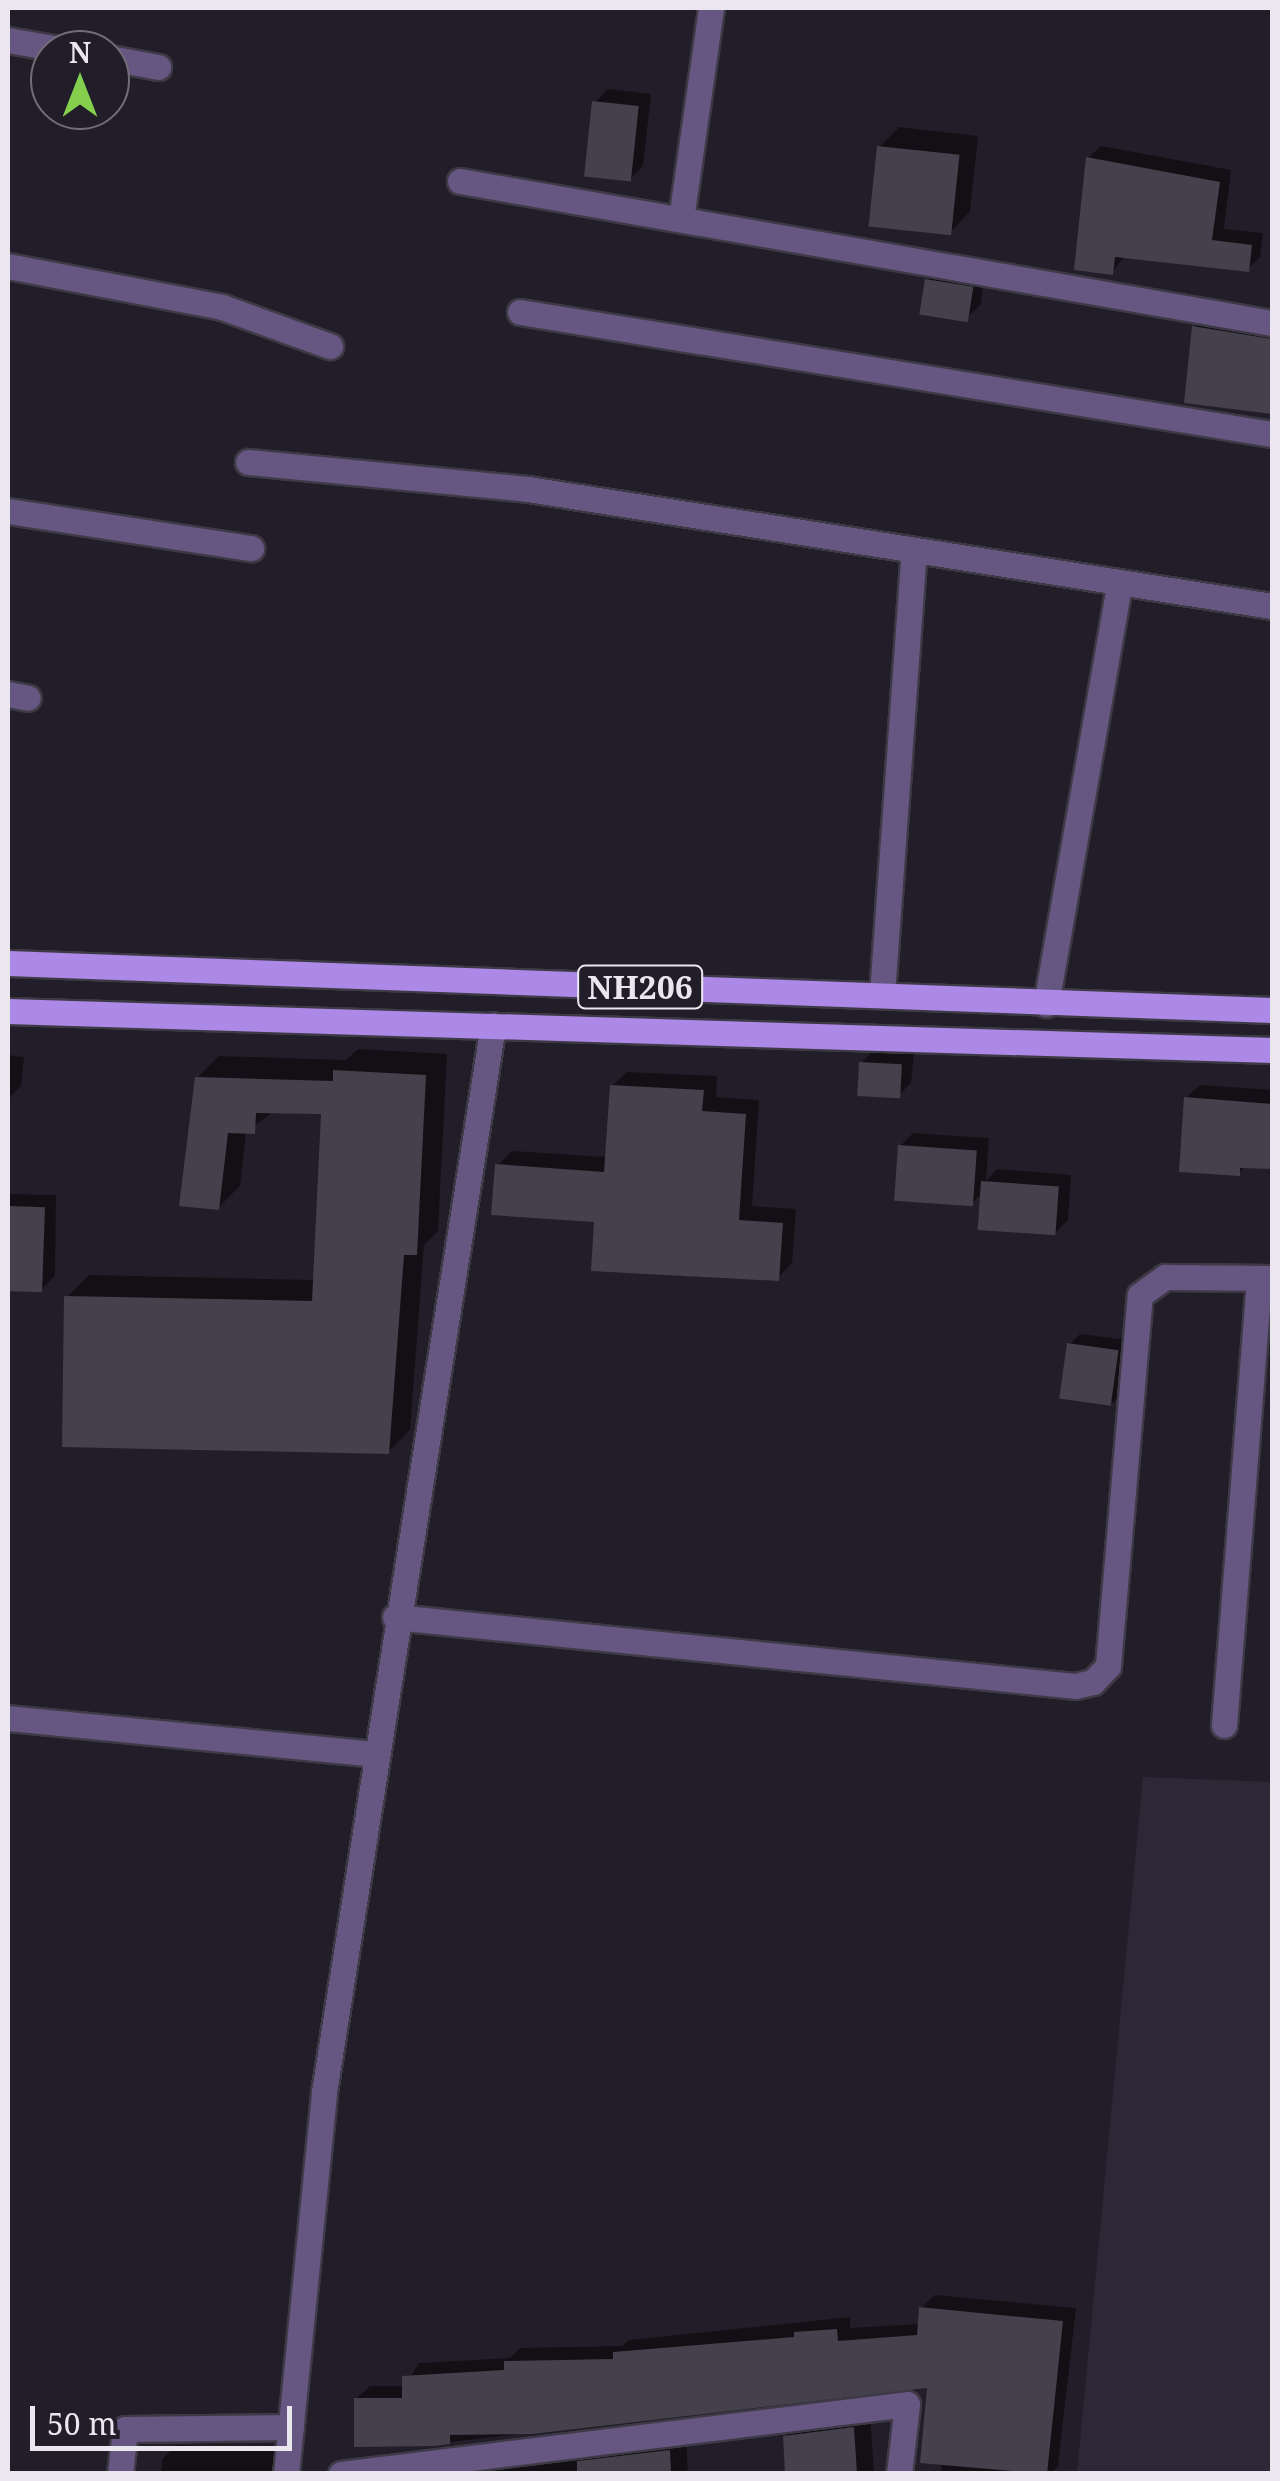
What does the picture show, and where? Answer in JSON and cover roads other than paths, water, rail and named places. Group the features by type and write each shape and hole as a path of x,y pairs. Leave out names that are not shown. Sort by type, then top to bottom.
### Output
{"main road":[{"name":"NH206","path":"8,963 1272,1010"},
{"name":"NH206","path":"8,1011 1272,1050"}],"street":[{"path":"680,220 712,8"},
{"path":"130,62 158,67"},
{"path":"460,181 1272,323"},
{"path":"8,266 222,307 330,346"},
{"path":"520,312 1272,434"},
{"path":"248,462 528,489 1272,606"},
{"path":"8,511 251,548"},
{"path":"882,994 914,550"},
{"path":"1046,1004 1120,582"},
{"path":"286,2474 324,2092 395,1617 493,1024"},
{"path":"395,1617 1075,1686 1093,1682 1108,1666 1140,1294 1165,1277 1266,1278 1224,1726"},
{"path":"8,1718 374,1754"},
{"path":"341,2474 436,2468 907,2404 898,2474"},
{"path":"120,2474 125,2429 291,2427"}]}
